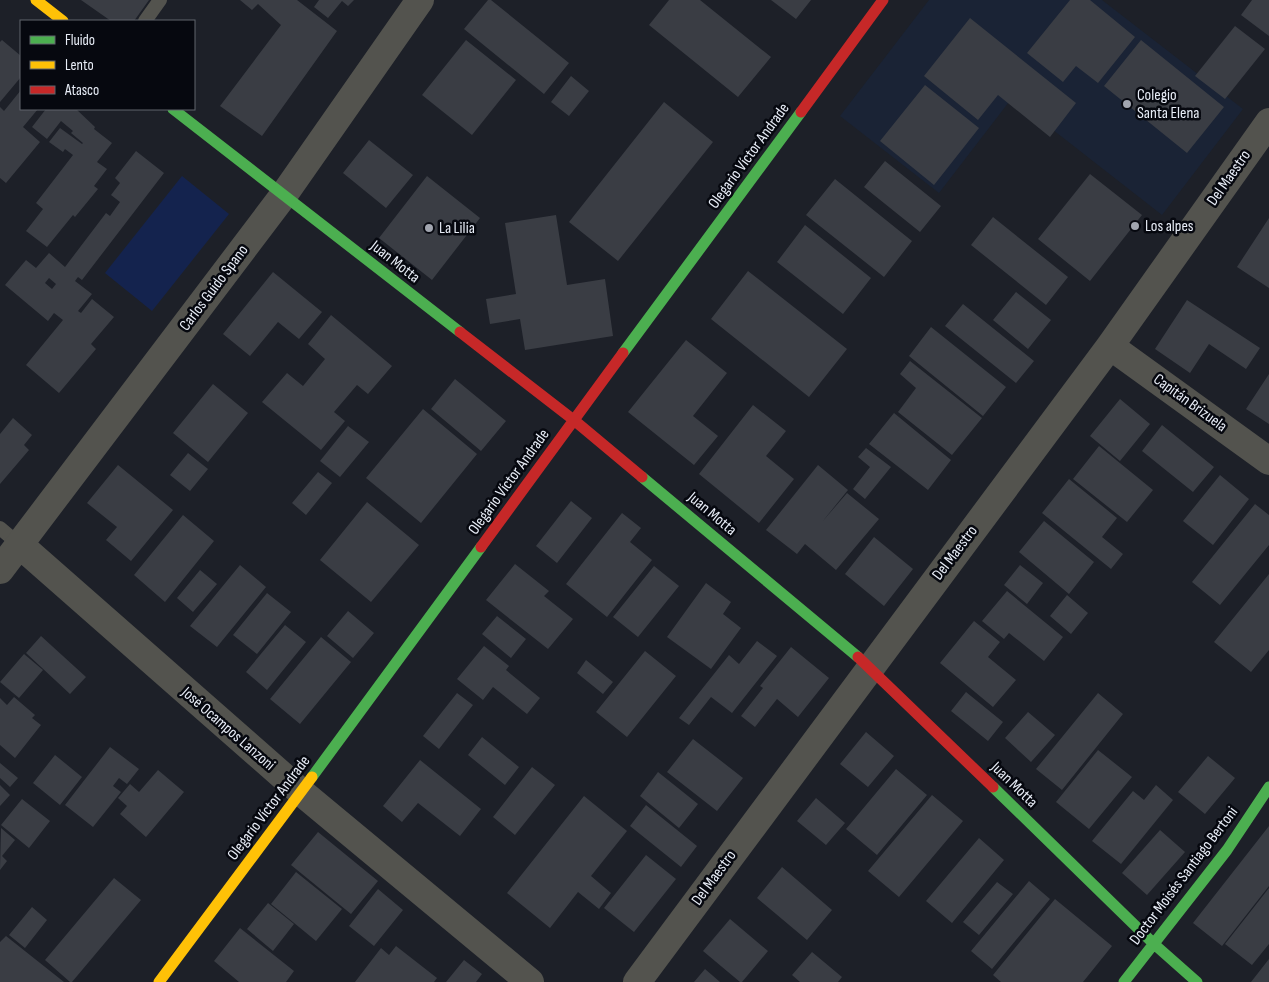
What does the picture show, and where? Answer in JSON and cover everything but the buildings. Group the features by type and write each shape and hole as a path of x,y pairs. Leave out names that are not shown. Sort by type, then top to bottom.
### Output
{"street":[{"path":"36,0 62,20"},
{"name":"Carlos Guido Spano","path":"0,570 10,536 283,196 420,0"},
{"name":"Olegario Víctor Andrade","path":"159,982 575,421 883,0"},
{"name":"Juan Motta","path":"174,110 575,421 870,667 1154,944 1198,982"},
{"name":"Del Maestro","path":"637,982 1110,346 1269,122"},
{"name":"Capitán Brizuela","path":"1110,346 1269,461"},
{"name":"José Ocampos Lanzoni","path":"10,536 301,792 530,982"},
{"name":"Doctor Moisés Santiago Bertoni","path":"1124,982 1227,850 1269,788"}],"lane":[{"path":"145,20 160,0"}],"shaded area":[{"name":"Colegio Santa Elena","path":"929,0 1102,0 1243,109 1162,215 1012,98 939,193 840,116"},
{"path":"182,176 229,214 152,311 105,273"}],"traffic: fast":[{"path":"174,110 460,332"},
{"path":"623,353 801,112"},
{"path":"642,477 858,657"},
{"path":"312,777 481,547"},
{"path":"993,787 1154,944 1197,982"},
{"path":"1124,982 1227,850 1269,787"}],"traffic: slow":[{"path":"36,0 62,20"},
{"path":"159,982 312,777"}],"traffic: jam":[{"path":"801,112 883,0"},
{"path":"460,332 575,421 642,477"},
{"path":"481,547 623,353"},
{"path":"858,657 993,787"}],"place":[{"name":"Colegio Santa Elena","path":"1127,104"},
{"name":"Los alpes","path":"1135,226"},
{"name":"La Lilia","path":"429,228"}]}
